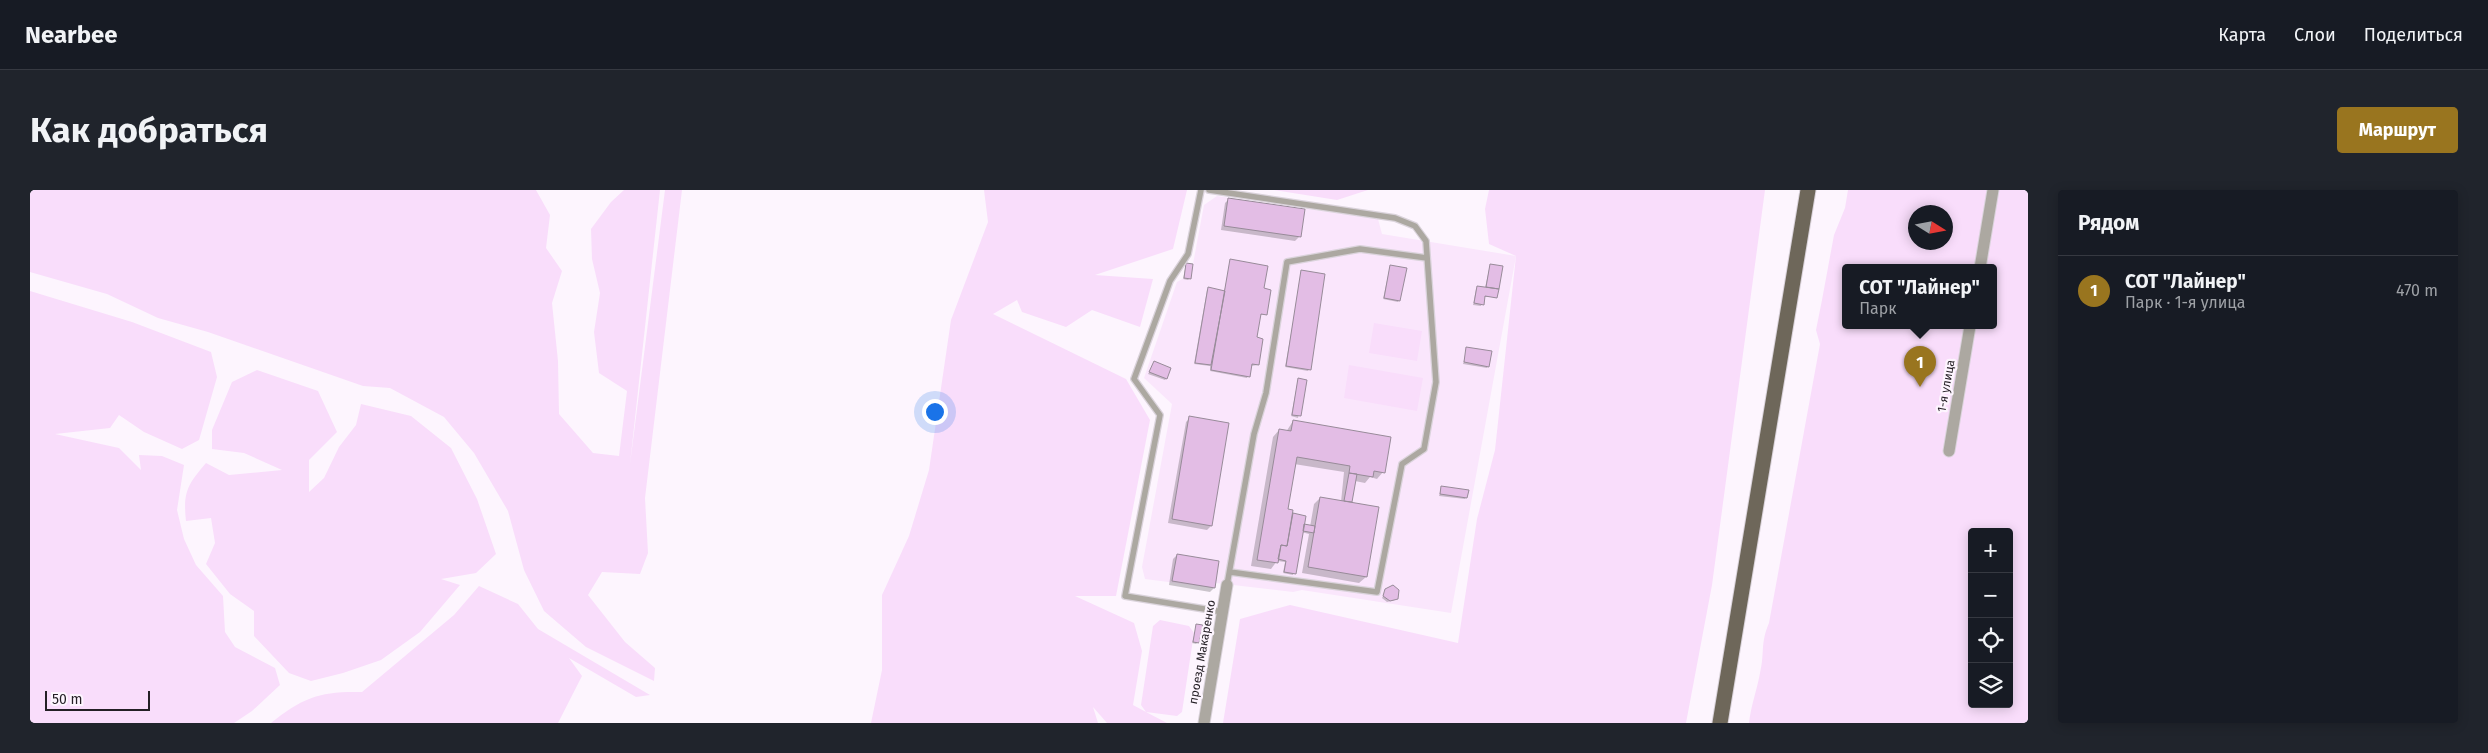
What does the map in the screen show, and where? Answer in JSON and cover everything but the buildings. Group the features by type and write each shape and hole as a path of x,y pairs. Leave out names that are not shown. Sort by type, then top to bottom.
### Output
{"main road":[{"path":"1720,723 1808,190"}],"street":[{"path":"1981,264 1993,190"},
{"name":"1-я улица","path":"1949,451 1969,329"},
{"name":"проезд Макаренко","path":"1204,723 1227,585"}],"lane":[{"path":"1201,190 1188,254 1170,281 1134,379 1160,415 1125,596 1223,612"},
{"path":"1209,190 1395,218 1416,226 1426,241 1436,382 1424,449 1402,464 1376,592 1230,572"},
{"path":"1227,585 1254,434 1266,393 1287,262 1360,249 1427,258"}],"shaded area":[{"path":"30,190 536,190 550,215 546,248 562,271 552,303 558,361 559,414 593,453 619,456 627,391 599,373 594,332 600,293 592,259 591,229 611,202 624,190 660,190 630,464 665,190 682,190 645,498 648,553 640,574 602,572 588,595 625,642 655,668 654,681 586,647 544,611 524,570 508,511 474,453 444,417 390,388 363,386 208,332 158,318 107,294 30,272"},
{"path":"984,190 1187,190 1173,249 1095,275 1153,279 1140,327 1092,310 1066,327 1022,312 1017,300 993,314 1126,379 1150,420 1116,596 1075,596 1134,623 1142,651 1133,705 1167,723 1107,723 1093,707 1098,723 871,723 882,670 882,595 909,536 929,470 951,320 988,222"},
{"path":"1274,190 1368,190 1337,200"},
{"path":"1489,190 1765,190 1712,585 1686,723 1223,723 1240,619 1290,605 1458,643 1477,519 1495,450 1516,256 1489,244 1485,209"},
{"path":"1848,190 2028,190 2028,723 1749,723 1759,679 1764,637 1769,623 1820,344 1816,330 1834,235 1845,208"},
{"path":"1217,196 1378,219 1382,234 1516,256 1451,613 1302,590 1293,592 1216,583 1215,588 1145,579 1142,567 1172,404 1144,378 1177,282 1184,278 1186,263 1193,264 1204,205"},
{"path":"30,291 132,322 211,352 217,377 199,440 182,449 144,432 119,415 110,428 55,434 119,448 141,470 139,455 162,456 184,465 177,510 184,539 196,565 223,596 225,632 235,647 275,668 280,685 252,711 234,723 30,723"},
{"path":"1374,323 1422,331 1417,361 1369,353"},
{"path":"1349,365 1423,378 1417,411 1344,398"},
{"path":"257,370 318,391 337,432 309,460 309,492 324,478 339,447 356,425 361,404 411,416 451,448 477,499 496,554 476,573 441,579 460,585 420,632 381,660 343,673 311,681 289,673 254,636 254,611 230,594 206,564 215,543 211,518 186,521 185,503 188,490 194,477 206,463 229,475 282,470 244,453 212,449 212,430 232,382"},
{"path":"479,586 518,604 538,629 650,695 636,697 569,658 582,676 558,723 271,723 293,707 313,697 335,693 362,692 454,615"},
{"path":"1160,620 1189,626 1194,633 1182,712 1177,716 1146,712 1141,705 1153,626"}],"place":[{"name":"СОТ \"Лайнер\"","path":"1920,387"}]}
